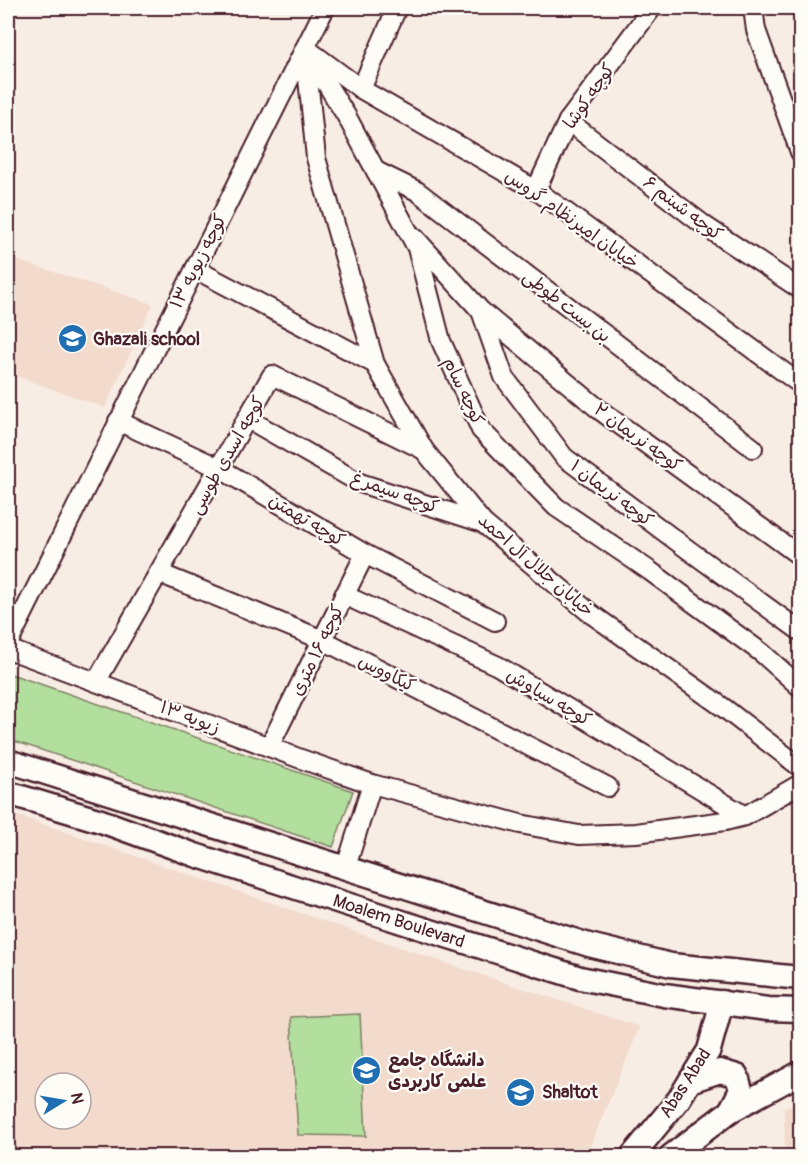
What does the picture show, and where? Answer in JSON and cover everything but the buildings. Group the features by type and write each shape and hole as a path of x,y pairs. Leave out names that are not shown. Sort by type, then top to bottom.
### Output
{"main road":[{"name":"Moalem Boulevard","path":"8,761 589,945 670,965 801,978"},
{"name":"Moalem Boulevard","path":"8,793 579,978 664,995 801,1010"},
{"name":"Abas Abad","path":"632,1156 679,1099 709,1050 722,1002"},
{"path":"690,1081 720,1071 737,1076 741,1090 730,1111"},
{"path":"671,1156 730,1111 801,1073"}],"street":[{"name":"کوچه زیویه ۱۳","path":"8,644 325,8"},
{"path":"361,89 397,8"},
{"name":"کوچه کوشا","path":"536,190 568,121 652,8"},
{"path":"753,8 756,30 801,152"},
{"name":"خیابان امیرنظام گروس","path":"305,48 361,89 536,190 801,384"},
{"name":"کوچه سام","path":"305,48 347,117 417,248 441,341 481,430 556,507 650,571 762,653 801,687"},
{"name":"خیابان جلال آل احمد","path":"305,48 316,158 375,364 424,450 483,523 590,613 724,708 801,767"},
{"name":"کوچه شبنم ۶","path":"568,121 705,226 801,289"},
{"name":"بن بست طوطی","path":"376,171 417,191 753,448"},
{"name":"کوچه نریمان ۱","path":"406,227 481,311 504,377 564,457 801,631"},
{"path":"195,268 375,364"},
{"name":"کوچه نریمان ۲","path":"481,311 601,411 801,556"},
{"name":"کوچه اسدی طوسی","path":"96,682 272,375 424,450"},
{"name":"کوچه سیمرغ","path":"248,419 360,483 483,523"},
{"name":"کوچه تهمتن","path":"118,422 219,468 365,554 495,621"},
{"name":"کوچه ۱۶ متری","path":"269,747 365,554"},
{"name":"کیکاووس","path":"159,573 322,640 608,787"},
{"name":"کوچه سیاوش","path":"344,595 498,666 745,816"},
{"name":"زیویه ۱۳","path":"8,649 372,784 520,824 579,835 636,833 724,821 745,816 801,784"},
{"path":"346,867 372,784"}],"shaded area":[{"name":"Ghazali school","path":"8,257 153,304 105,408 8,373"},
{"path":"8,812 446,963 640,1027 586,1156 8,1156"},
{"path":"800,1102 800,1156 785,1156 784,1107"}],"green space":[{"path":"8,673 353,791 333,847 8,739"},
{"path":"360,1014 366,1136 298,1135 291,1017"}],"place":[{"name":"Ghazali school","path":"72,339"},
{"name":"دانشگاه جامع علمی کاربردی","path":"367,1070"},
{"name":"Shaltot","path":"521,1092"}]}
